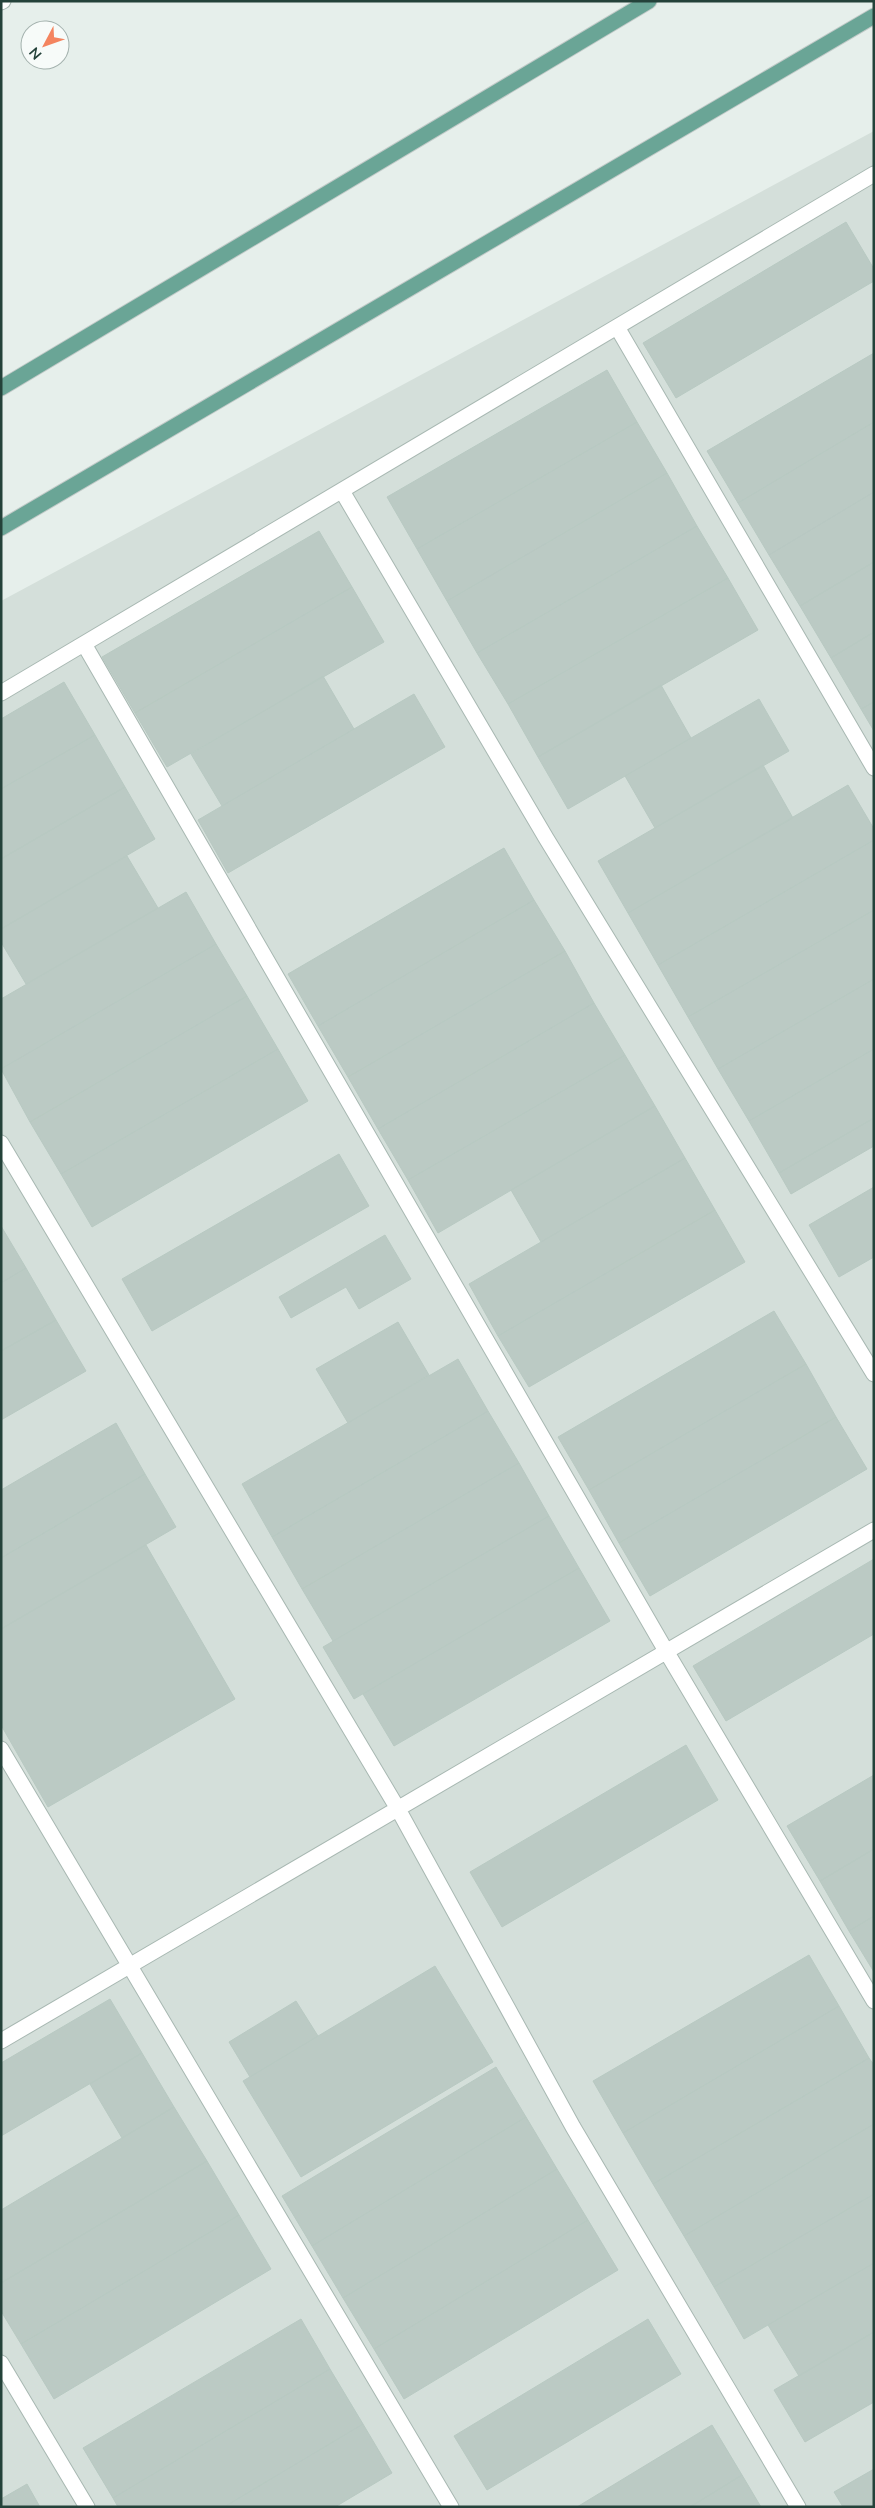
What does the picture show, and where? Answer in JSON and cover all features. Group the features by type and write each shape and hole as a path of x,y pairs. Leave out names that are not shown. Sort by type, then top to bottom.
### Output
{"main road":[{"path":"1,388 649,1"},
{"path":"1,528 874,16"}],"street":[{"path":"1,693 874,174"},
{"path":"618,327 874,768"},
{"path":"342,491 546,838 874,1374"},
{"path":"84,644 666,1651 874,2001"},
{"path":"1,1143 398,1809 573,2127 798,2507"},
{"path":"1,2041 874,1530"},
{"path":"1,1749 451,2507"},
{"path":"1,2364 86,2507"}],"shaded area":[{"path":"874,131 874,2507 1,2507 1,601"}],"building":[{"path":"846,222 874,269 874,281 676,398 643,343"},
{"path":"874,353 874,422 738,503 707,451"},
{"path":"607,370 637,422 417,549 387,497"},
{"path":"637,422 667,473 447,601 417,549"},
{"path":"874,422 874,492 769,555 738,503"},
{"path":"667,473 697,526 477,653 447,601"},
{"path":"874,492 874,562 800,606 769,555"},
{"path":"697,526 728,578 508,704 477,653"},
{"path":"319,531 352,587 135,713 102,657"},
{"path":"874,562 874,632 831,658 800,606"},
{"path":"728,578 758,630 538,757 508,704"},
{"path":"352,587 384,642 167,767 135,713"},
{"path":"874,632 874,702 861,709 831,658"},
{"path":"323,676 354,729 222,806 191,754"},
{"path":"64,682 95,735 1,789 1,719"},
{"path":"661,685 691,738 568,809 538,757"},
{"path":"414,694 445,747 228,873 198,820"},
{"path":"759,699 789,751 655,828 625,776"},
{"path":"874,702 874,731 861,709"},
{"path":"95,735 125,787 1,859 1,789"},
{"path":"763,765 793,818 628,913 598,861"},
{"path":"848,785 874,829 874,840 658,965 628,913"},
{"path":"125,787 155,839 1,929 1,859"},
{"path":"874,840 874,910 688,1017 658,965"},
{"path":"504,848 534,900 318,1026 288,974"},
{"path":"127,856 158,908 26,984 1,942 1,929"},
{"path":"186,892 216,944 1,1069 1,999"},
{"path":"534,900 565,951 348,1077 318,1026"},
{"path":"874,910 874,979 718,1069 688,1017"},
{"path":"216,944 247,996 30,1122 1,1069"},
{"path":"565,951 594,1003 378,1129 348,1077"},
{"path":"874,979 874,1049 749,1121 718,1069"},
{"path":"247,996 278,1049 61,1174 30,1122"},
{"path":"594,1003 625,1055 408,1180 378,1129"},
{"path":"278,1049 308,1101 92,1227 61,1174"},
{"path":"874,1049 874,1118 779,1173 749,1121"},
{"path":"625,1055 655,1106 438,1233 408,1180"},
{"path":"655,1106 685,1158 541,1242 511,1190"},
{"path":"874,1118 874,1146 791,1194 779,1173"},
{"path":"339,1154 369,1206 152,1331 122,1279"},
{"path":"685,1158 715,1210 498,1336 469,1284"},
{"path":"874,1187 874,1257 839,1277 809,1225"},
{"path":"715,1210 745,1262 529,1387 498,1336"},
{"path":"1,1226 26,1268 1,1283"},
{"path":"385,1235 411,1279 359,1309 346,1287 291,1318 279,1297"},
{"path":"26,1268 56,1320 1,1351 1,1283"},
{"path":"774,1311 806,1364 589,1490 558,1437"},
{"path":"56,1320 86,1371 1,1420 1,1351"},
{"path":"398,1322 429,1375 348,1423 316,1369"},
{"path":"458,1359 488,1411 272,1537 242,1484"},
{"path":"806,1364 836,1417 619,1543 589,1490"},
{"path":"488,1411 519,1463 302,1589 272,1537"},
{"path":"836,1417 867,1469 650,1596 619,1543"},
{"path":"116,1423 145,1474 1,1558 1,1490"},
{"path":"519,1463 549,1516 333,1641 302,1589"},
{"path":"145,1474 176,1527 1,1629 1,1558"},
{"path":"549,1516 579,1568 354,1699 323,1647"},
{"path":"146,1545 235,1699 48,1807 1,1725 1,1629"},
{"path":"874,1559 874,1634 726,1721 693,1666"},
{"path":"579,1568 610,1621 394,1746 363,1694"},
{"path":"686,1745 718,1800 502,1927 470,1872"},
{"path":"874,1775 874,1849 820,1881 787,1826"},
{"path":"874,1849 874,1916 849,1931 820,1881"},
{"path":"874,1916 874,1972 849,1931"},
{"path":"809,1955 839,2006 623,2133 593,2081"},
{"path":"435,1966 493,2062 301,2177 243,2081"},
{"path":"110,1999 142,2053 1,2136 1,2063"},
{"path":"296,2001 318,2036 250,2077 229,2042"},
{"path":"839,2006 869,2058 653,2184 623,2133"},
{"path":"142,2053 174,2107 122,2138 90,2084"},
{"path":"869,2058 874,2065 874,2124 684,2236 653,2184"},
{"path":"496,2067 526,2117 312,2246 282,2196"},
{"path":"174,2107 207,2161 1,2283 1,2210"},
{"path":"526,2117 557,2169 343,2298 312,2246"},
{"path":"874,2124 874,2194 714,2287 684,2236"},
{"path":"207,2161 239,2215 21,2344 1,2311 1,2283"},
{"path":"557,2169 588,2220 374,2349 343,2298"},
{"path":"874,2194 874,2263 744,2339 714,2287"},
{"path":"239,2215 271,2269 54,2399 21,2344"},
{"path":"588,2220 618,2270 404,2399 374,2349"},
{"path":"874,2263 874,2332 799,2376 768,2325"},
{"path":"301,2319 330,2369 113,2498 83,2448"},
{"path":"648,2319 681,2374 487,2490 454,2436"},
{"path":"874,2332 874,2402 805,2442 774,2390"},
{"path":"330,2369 363,2424 224,2507 118,2507 113,2498"},
{"path":"363,2424 392,2473 335,2507 224,2507"},
{"path":"712,2425 742,2475 690,2507 577,2507"},
{"path":"874,2469 874,2507 843,2507 834,2492"},
{"path":"742,2475 761,2507 690,2507"},
{"path":"27,2484 40,2507 1,2507 1,2499"}]}
